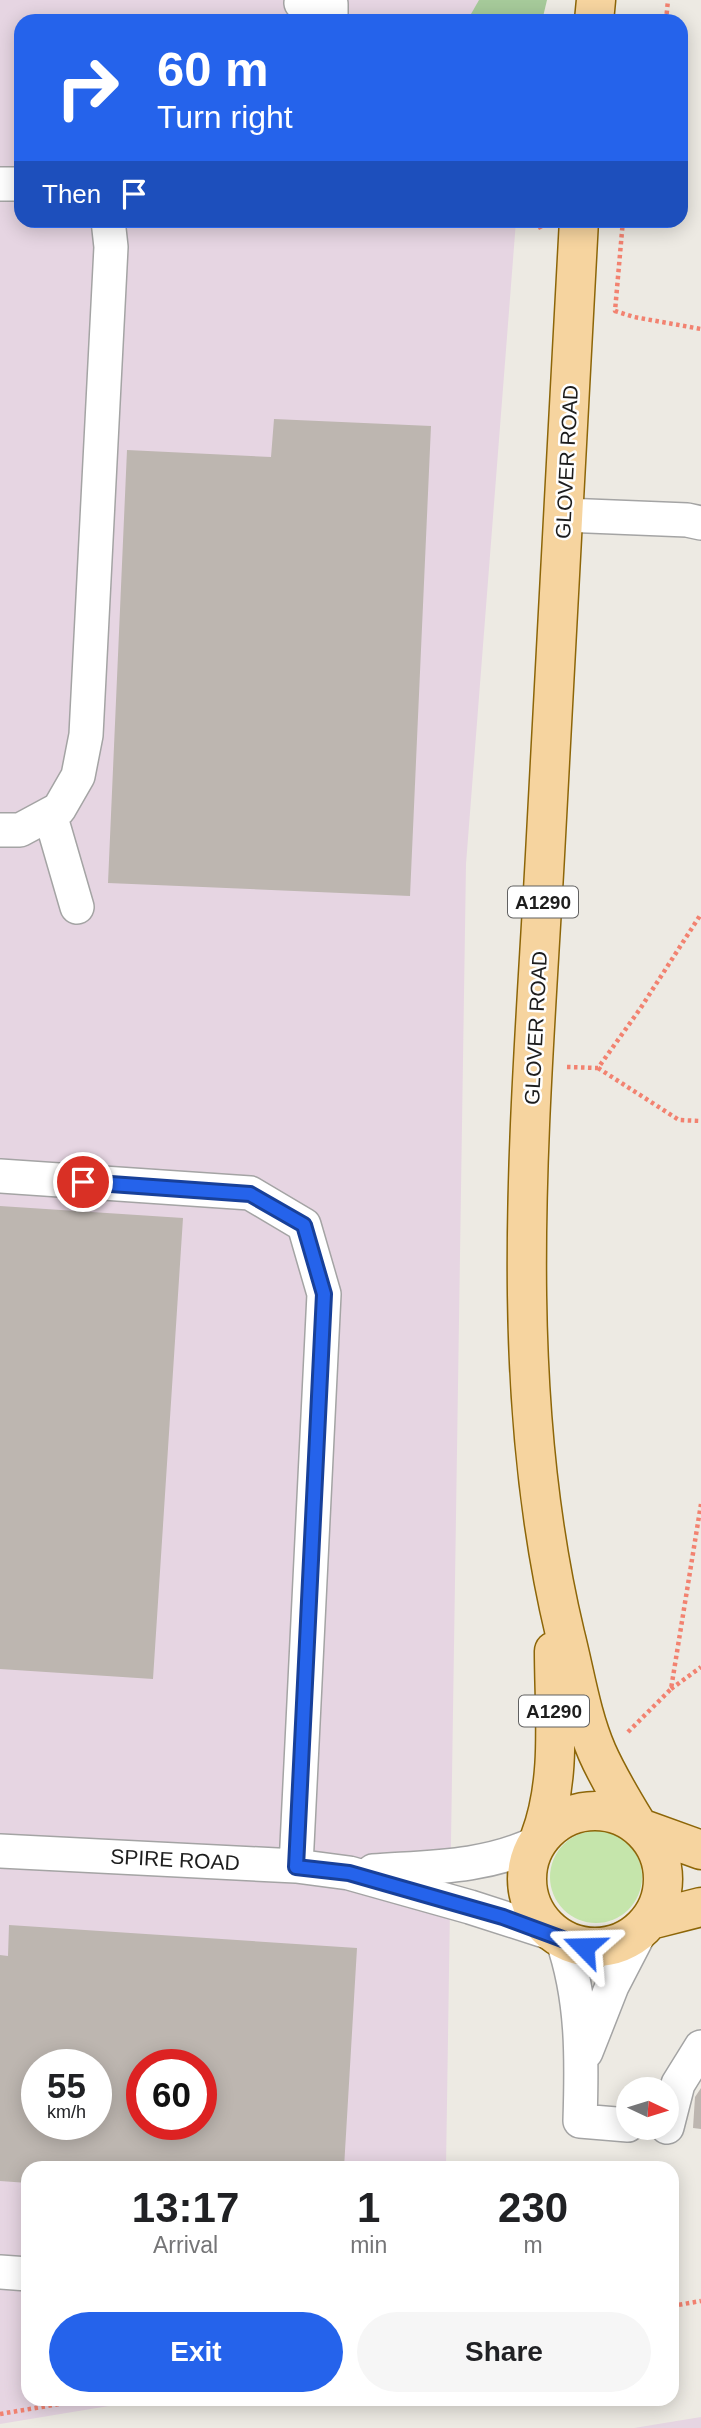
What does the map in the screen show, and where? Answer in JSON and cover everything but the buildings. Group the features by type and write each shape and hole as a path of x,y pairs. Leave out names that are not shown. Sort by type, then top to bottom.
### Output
{"main road":[{"name":"GLOVER ROAD","path":"538,1840 549,1805 554,1759 553,1583 529,1387 528,1198 579,228"},
{"name":"GLOVER ROAD","path":"553,1583 586,1718 596,1748 610,1778 639,1826"},
{"path":"639,1826 655,1846 661,1861 663,1882 659,1903 645,1925 624,1941 606,1947 584,1947 558,1937 540,1921 531,1905 526,1886 528,1864 538,1840 552,1824 569,1815 586,1811 606,1811 701,1850"},
{"path":"645,1925 701,1908"}],"street":[{"path":"302,0 302,3 331,4 331,14"},
{"path":"0,830 20,830 59,809 78,776 86,735 111,247 109,228"},
{"path":"564,515 687,520 701,523"},
{"path":"50,814 77,907"},
{"path":"0,1176 250,1194 304,1225 324,1294 296,1867"},
{"name":"SPIRE ROAD","path":"349,1873 499,1857 538,1840"},
{"name":"SPIRE ROAD","path":"0,1852 296,1867 349,1873 470,1907 558,1937"},
{"path":"582,2061 612,1986 645,1925"},
{"path":"558,1937 575,1983 582,2061 580,2122 616,2124"},
{"path":"679,2082 701,2047"},
{"path":"0,2272 21,2274"}],"path":[{"path":"622,228 615,311 701,329"},
{"path":"598,1068 640,1009 701,914"},
{"path":"533,1065 598,1068 679,1120 701,1121"},
{"path":"671,1689 701,1508"},
{"path":"624,1736 671,1689 701,1667"},
{"path":"679,2305 701,2301"},
{"path":"0,2414 47,2406"}],"shaded area":[{"path":"0,0 533,0 532,14 14,14 14,228 515,228 466,864 446,2161 21,2161 21,2406 109,2406 0,2424"},
{"path":"701,2417 701,2428 634,2428"}],"green space":[{"path":"479,0 547,0 544,14 471,14"},
{"path":"587,1831 605,1831 622,1838 635,1851 642,1868 642,1886 635,1903 622,1916 605,1923 587,1923 570,1916 557,1903 550,1886 550,1868 557,1851 570,1838"}],"route":[{"path":"83,1182 250,1194 304,1225 324,1294 296,1867 349,1873 503,1917 584,1947"}]}
